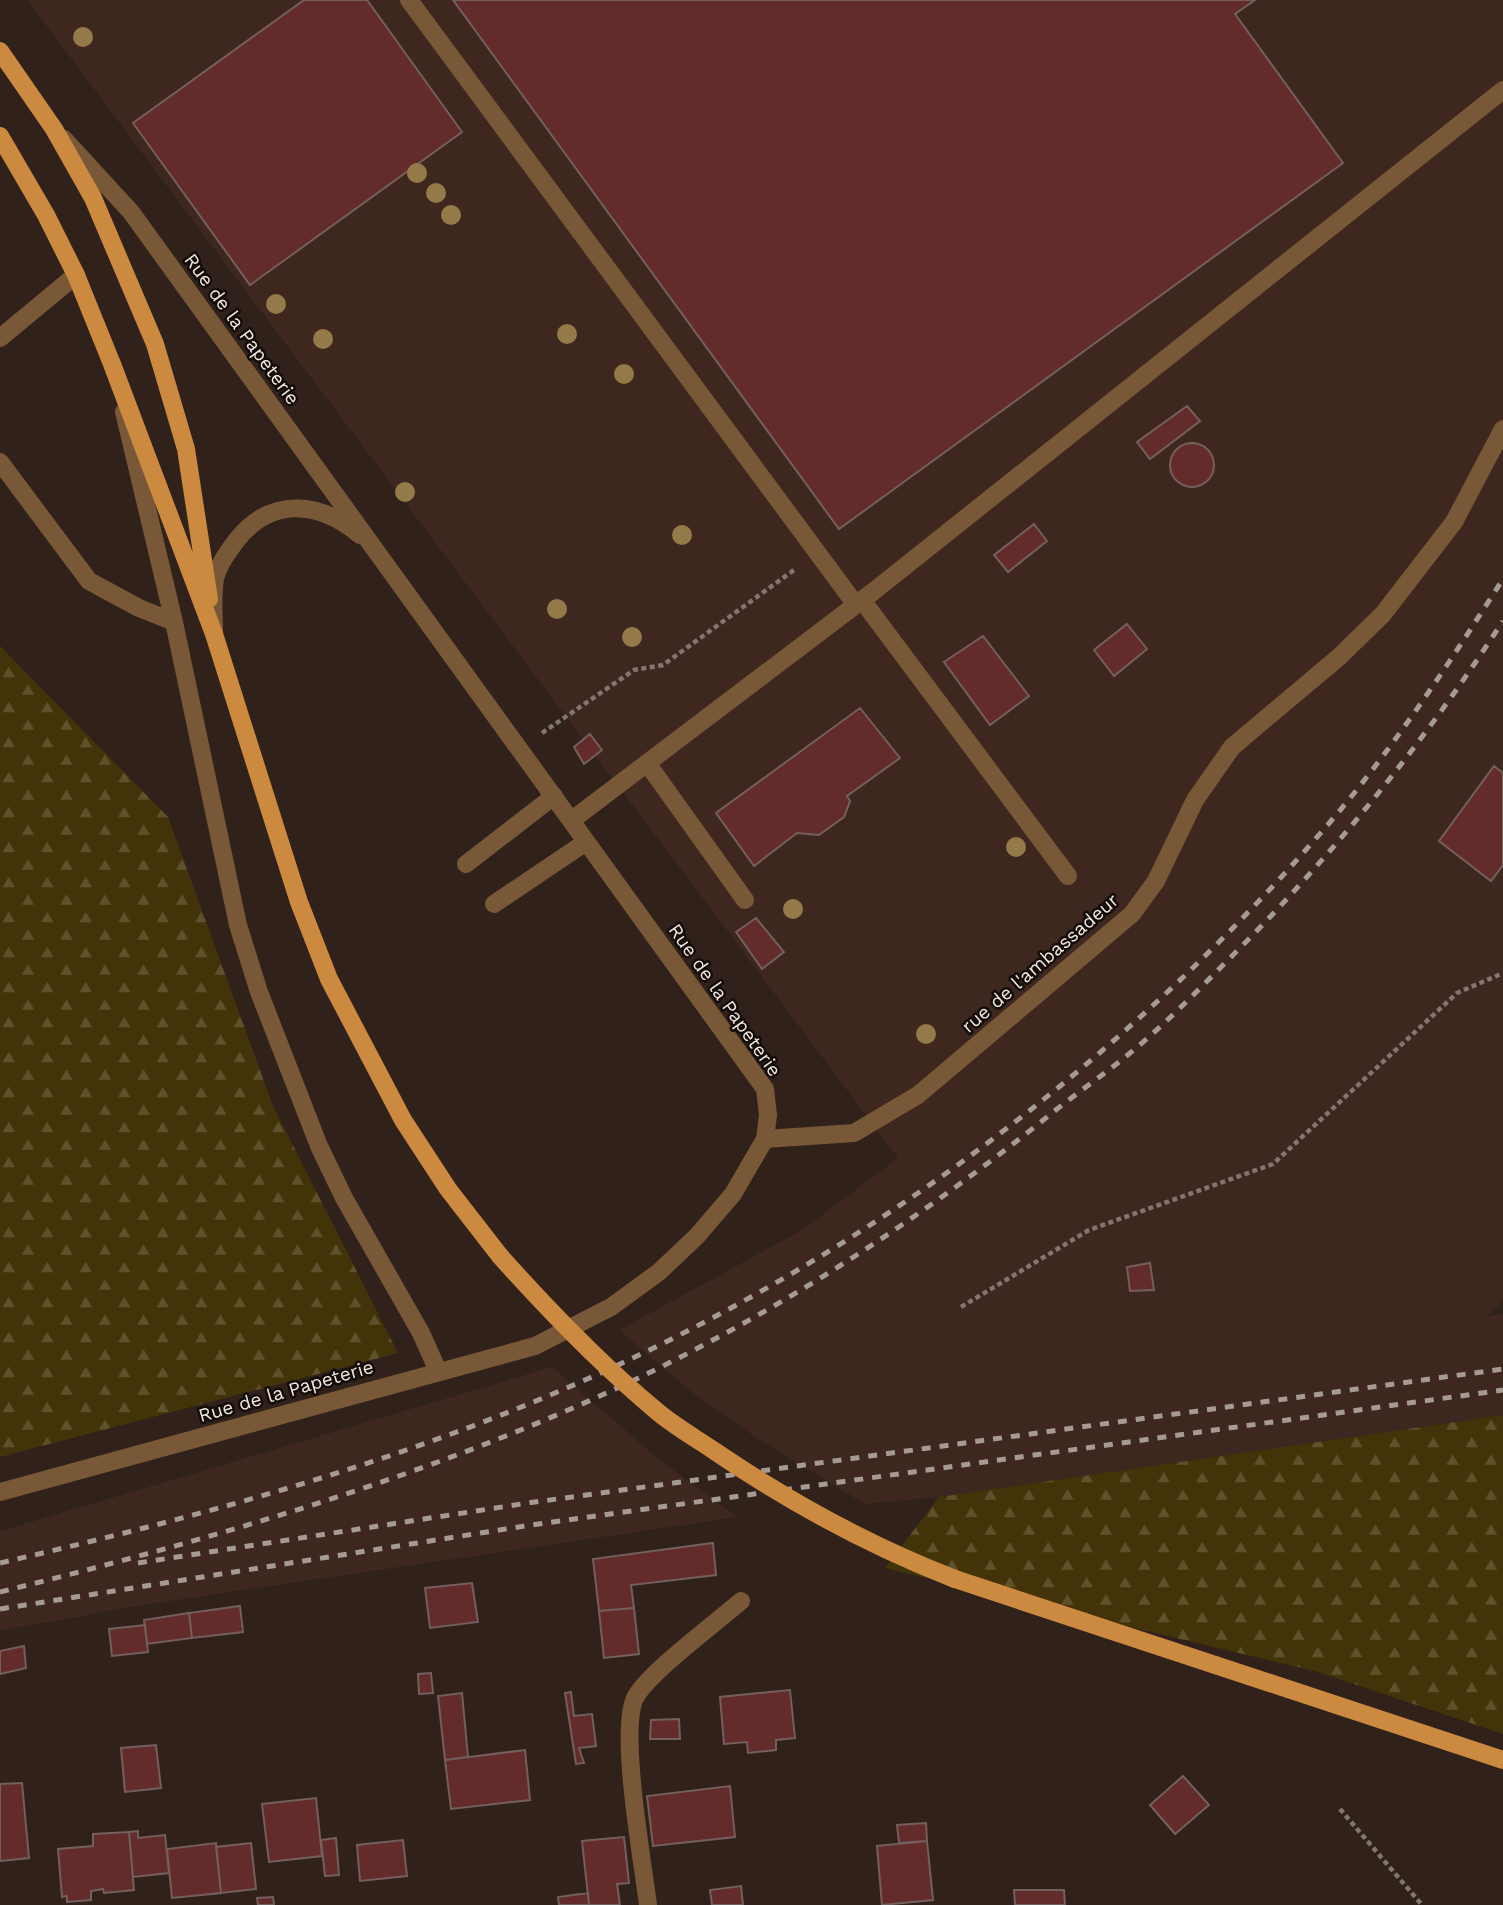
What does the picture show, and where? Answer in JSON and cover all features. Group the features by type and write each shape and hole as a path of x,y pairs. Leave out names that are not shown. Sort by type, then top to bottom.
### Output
{"main road":[{"path":"0,51 54,129 110,234 155,344 186,449 214,634"},
{"path":"0,136 46,215 76,275 112,364 214,634 299,902 329,979 403,1120 448,1189 500,1256 578,1341 661,1415 739,1468 869,1543 955,1579 1503,1760"}],"street":[{"path":"409,0 817,553 859,602 1068,876"},
{"path":"572,820 859,602 1503,90"},
{"name":"Rue de la Papeterie","path":"0,1492 535,1346 611,1307 659,1272 697,1236 733,1194 765,1139 768,1115 765,1089 386,562 131,212 54,129"},
{"path":"0,338 76,275"},
{"path":"112,364 174,622 238,925 259,992 319,1146 344,1198 421,1333 438,1371"},
{"name":"rue de l'ambassadeur","path":"765,1139 854,1133 918,1095 1132,914 1156,881 1195,800 1232,747 1339,656 1383,614 1454,522 1503,429"},
{"path":"0,462 89,581 139,608 174,622"},
{"name":"Rue de la Papeterie","path":"214,634 215,578 241,534 264,515 289,509 318,511 345,523 369,542 386,562"},
{"path":"647,763 745,900"},
{"path":"466,864 554,796"},
{"path":"494,904 586,842"},
{"path":"648,1905 629,1751 634,1700 648,1682 741,1601"}],"path":[{"path":"520,748 634,670 663,665 817,553"},
{"path":"961,1307 1089,1230 1273,1164 1457,993 1503,973"},
{"path":"1340,1809 1422,1905"}],"shaded area":[{"path":"27,0 1503,0 1503,1301 1487,1316 1503,1314 1503,1415 939,1497 865,1504 761,1441 689,1390 619,1330 802,1230 898,1158"},
{"path":"552,1367 661,1461 738,1517 143,1605 0,1631 0,1531"}],"green space":[{"path":"0,646 168,817 273,1106 398,1353 0,1457"},
{"path":"1503,1415 1503,1734 1318,1672 885,1568 939,1497"}],"building":[{"path":"304,0 367,0 462,132 250,285 133,123"},
{"path":"453,0 1255,0 1235,14 1343,163 839,529"},
{"path":"1187,406 1200,421 1150,459 1137,442"},
{"path":"1192,443 1201,444 1208,449 1213,456 1213,474 1208,481 1201,486 1192,487 1183,486 1176,481 1171,474 1170,465 1171,456 1176,449 1183,444"},
{"path":"1034,524 1047,541 1008,572 994,555"},
{"path":"1127,624 1147,649 1114,676 1094,650"},
{"path":"983,636 1029,696 990,725 944,662"},
{"path":"860,708 900,758 847,796 850,801 844,817 819,835 797,833 754,866 716,813"},
{"path":"590,734 602,750 584,764 574,747"},
{"path":"1494,766 1503,773 1503,865 1491,881 1439,841"},
{"path":"756,918 784,952 762,969 736,932"},
{"path":"1150,1263 1154,1290 1130,1291 1127,1267"},
{"path":"713,1543 716,1575 631,1585 634,1608 599,1611 593,1559"},
{"path":"472,1583 478,1622 430,1628 425,1588"},
{"path":"240,1606 243,1632 192,1638 189,1613"},
{"path":"634,1608 639,1654 604,1658 599,1611"},
{"path":"189,1613 192,1638 147,1644 144,1620"},
{"path":"145,1625 148,1652 112,1656 109,1629"},
{"path":"24,1646 26,1668 0,1674 0,1651"},
{"path":"431,1673 433,1693 419,1694 418,1674"},
{"path":"790,1690 795,1738 776,1740 776,1750 748,1753 747,1742 724,1744 720,1697"},
{"path":"571,1692 574,1716 592,1714 596,1746 579,1748 584,1763 576,1764 565,1693"},
{"path":"462,1693 468,1757 445,1760 438,1696"},
{"path":"679,1719 680,1739 650,1739 651,1720"},
{"path":"156,1745 161,1788 125,1792 121,1748"},
{"path":"525,1750 530,1800 451,1809 445,1760"},
{"path":"1183,1776 1209,1805 1175,1834 1150,1805"},
{"path":"22,1783 29,1858 0,1861 0,1784"},
{"path":"730,1786 735,1837 653,1846 647,1796"},
{"path":"316,1798 322,1856 269,1862 262,1804"},
{"path":"926,1823 927,1841 899,1843 897,1825"},
{"path":"138,1831 138,1838 165,1835 169,1873 133,1877 129,1832"},
{"path":"129,1832 134,1890 104,1893 103,1889 91,1891 91,1900 67,1902 67,1896 62,1897 58,1849 93,1846 93,1834"},
{"path":"624,1837 629,1883 617,1884 620,1905 589,1905 582,1841"},
{"path":"336,1838 339,1875 325,1876 321,1840"},
{"path":"403,1840 407,1876 360,1881 357,1845"},
{"path":"927,1841 933,1900 882,1905 877,1846"},
{"path":"216,1843 221,1893 172,1898 167,1849"},
{"path":"251,1843 256,1889 221,1893 216,1847"},
{"path":"741,1886 743,1905 712,1905 710,1890"},
{"path":"1014,1890 1064,1890 1065,1905 1015,1905"},
{"path":"588,1893 589,1905 559,1905 558,1897"},
{"path":"273,1897 274,1905 258,1905 257,1898"}],"railway":[{"path":"0,1563 149,1527 297,1485 443,1437 514,1410 585,1380 691,1329 794,1272 893,1210 989,1142 1081,1069 1169,990 1252,908 1331,821 1400,733 1503,579"},
{"path":"0,1592 234,1529 389,1480 465,1452 613,1390 672,1361 788,1298 844,1263 1005,1150 1130,1053 1185,1004 1274,913 1345,834 1443,709 1503,621"},
{"path":"138,1563 528,1503 1503,1369"},
{"path":"0,1609 531,1525 1503,1390"}]}
